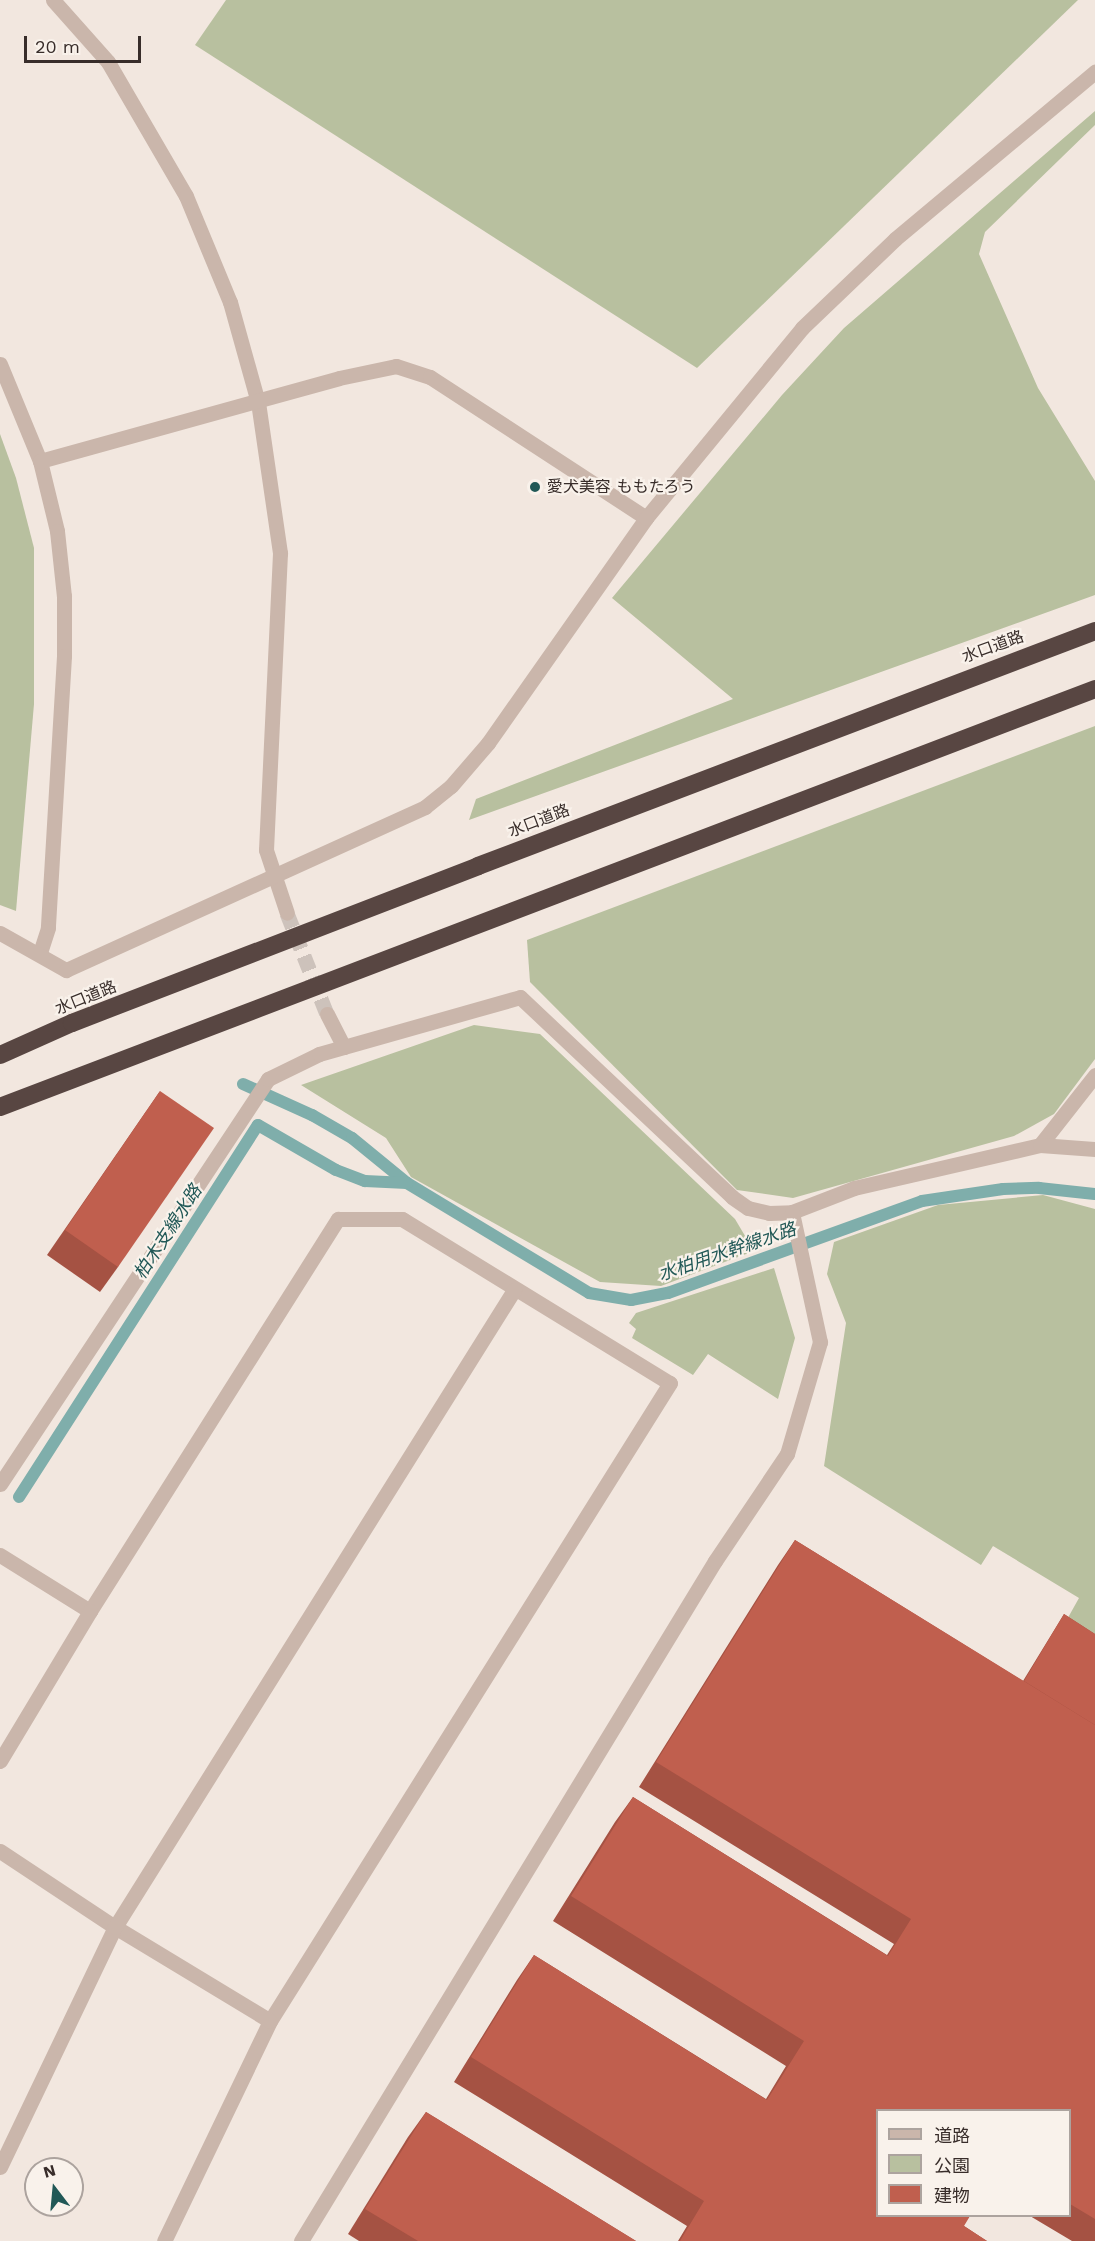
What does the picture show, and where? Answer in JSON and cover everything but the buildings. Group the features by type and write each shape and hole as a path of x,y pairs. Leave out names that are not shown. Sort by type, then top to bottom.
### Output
{"highway":[{"name":"水口道路","path":"0,1055 72,1023 1095,631"},
{"path":"0,1107 1095,689"}],"street":[{"path":"53,0 108,62 186,196 230,302 258,402 280,553 267,850 287,913"},
{"path":"0,933 40,953 66,970 425,807 451,786 488,743 646,518 801,328 895,240 1095,72"},
{"path":"0,364 40,461 57,531 64,656 48,928 40,953"},
{"path":"40,461 396,366 430,377 646,518"},
{"path":"0,1484 268,1079 319,1054 520,997 732,1197 759,1210 792,1212 854,1188 1040,1145 1095,1149"},
{"path":"327,1014 344,1047"},
{"path":"1040,1145 1095,1075"},
{"path":"301,2241 715,1561 787,1454 820,1342 792,1212"},
{"path":"0,1761 90,1611 338,1219 402,1219 514,1290 670,1383 270,2020 164,2241"},
{"path":"0,2167 116,1927 514,1290"},
{"path":"0,1555 90,1611"},
{"path":"0,1851 116,1927 270,2020"}],"green space":[{"path":"226,0 1078,0 697,368 195,45"},
{"path":"1095,111 1095,125 985,232 979,254 1038,388 1095,481 1095,595 469,820 476,799 733,699 612,598 782,395 844,328"},
{"path":"0,434 16,478 34,548 34,704 16,911 0,905"},
{"path":"1095,726 1095,1059 1054,1114 1014,1136 793,1198 737,1190 530,982 527,940"},
{"path":"474,1025 540,1034 735,1219 754,1251 661,1286 600,1282 411,1177 386,1138 301,1085"},
{"path":"1043,1195 1095,1209 1095,1642 1065,1623 1079,1598 993,1546 981,1565 824,1466 846,1323 827,1274 834,1242 938,1205"},
{"path":"774,1268 795,1338 778,1399 708,1354 693,1375 632,1338 636,1329 629,1323 636,1313"}],"waterway":[{"name":"水柏用水幹線水路","path":"243,1084 312,1115 352,1138 407,1183 589,1293 631,1300 668,1293 922,1201 1003,1189 1039,1188 1095,1194"},
{"name":"柏木支線水路","path":"19,1497 258,1125 336,1170 365,1181 407,1183"}],"tunnel":[{"path":"287,913 327,1014"}],"place":[{"name":"愛犬美容 ももたろう","path":"535,487"}]}
